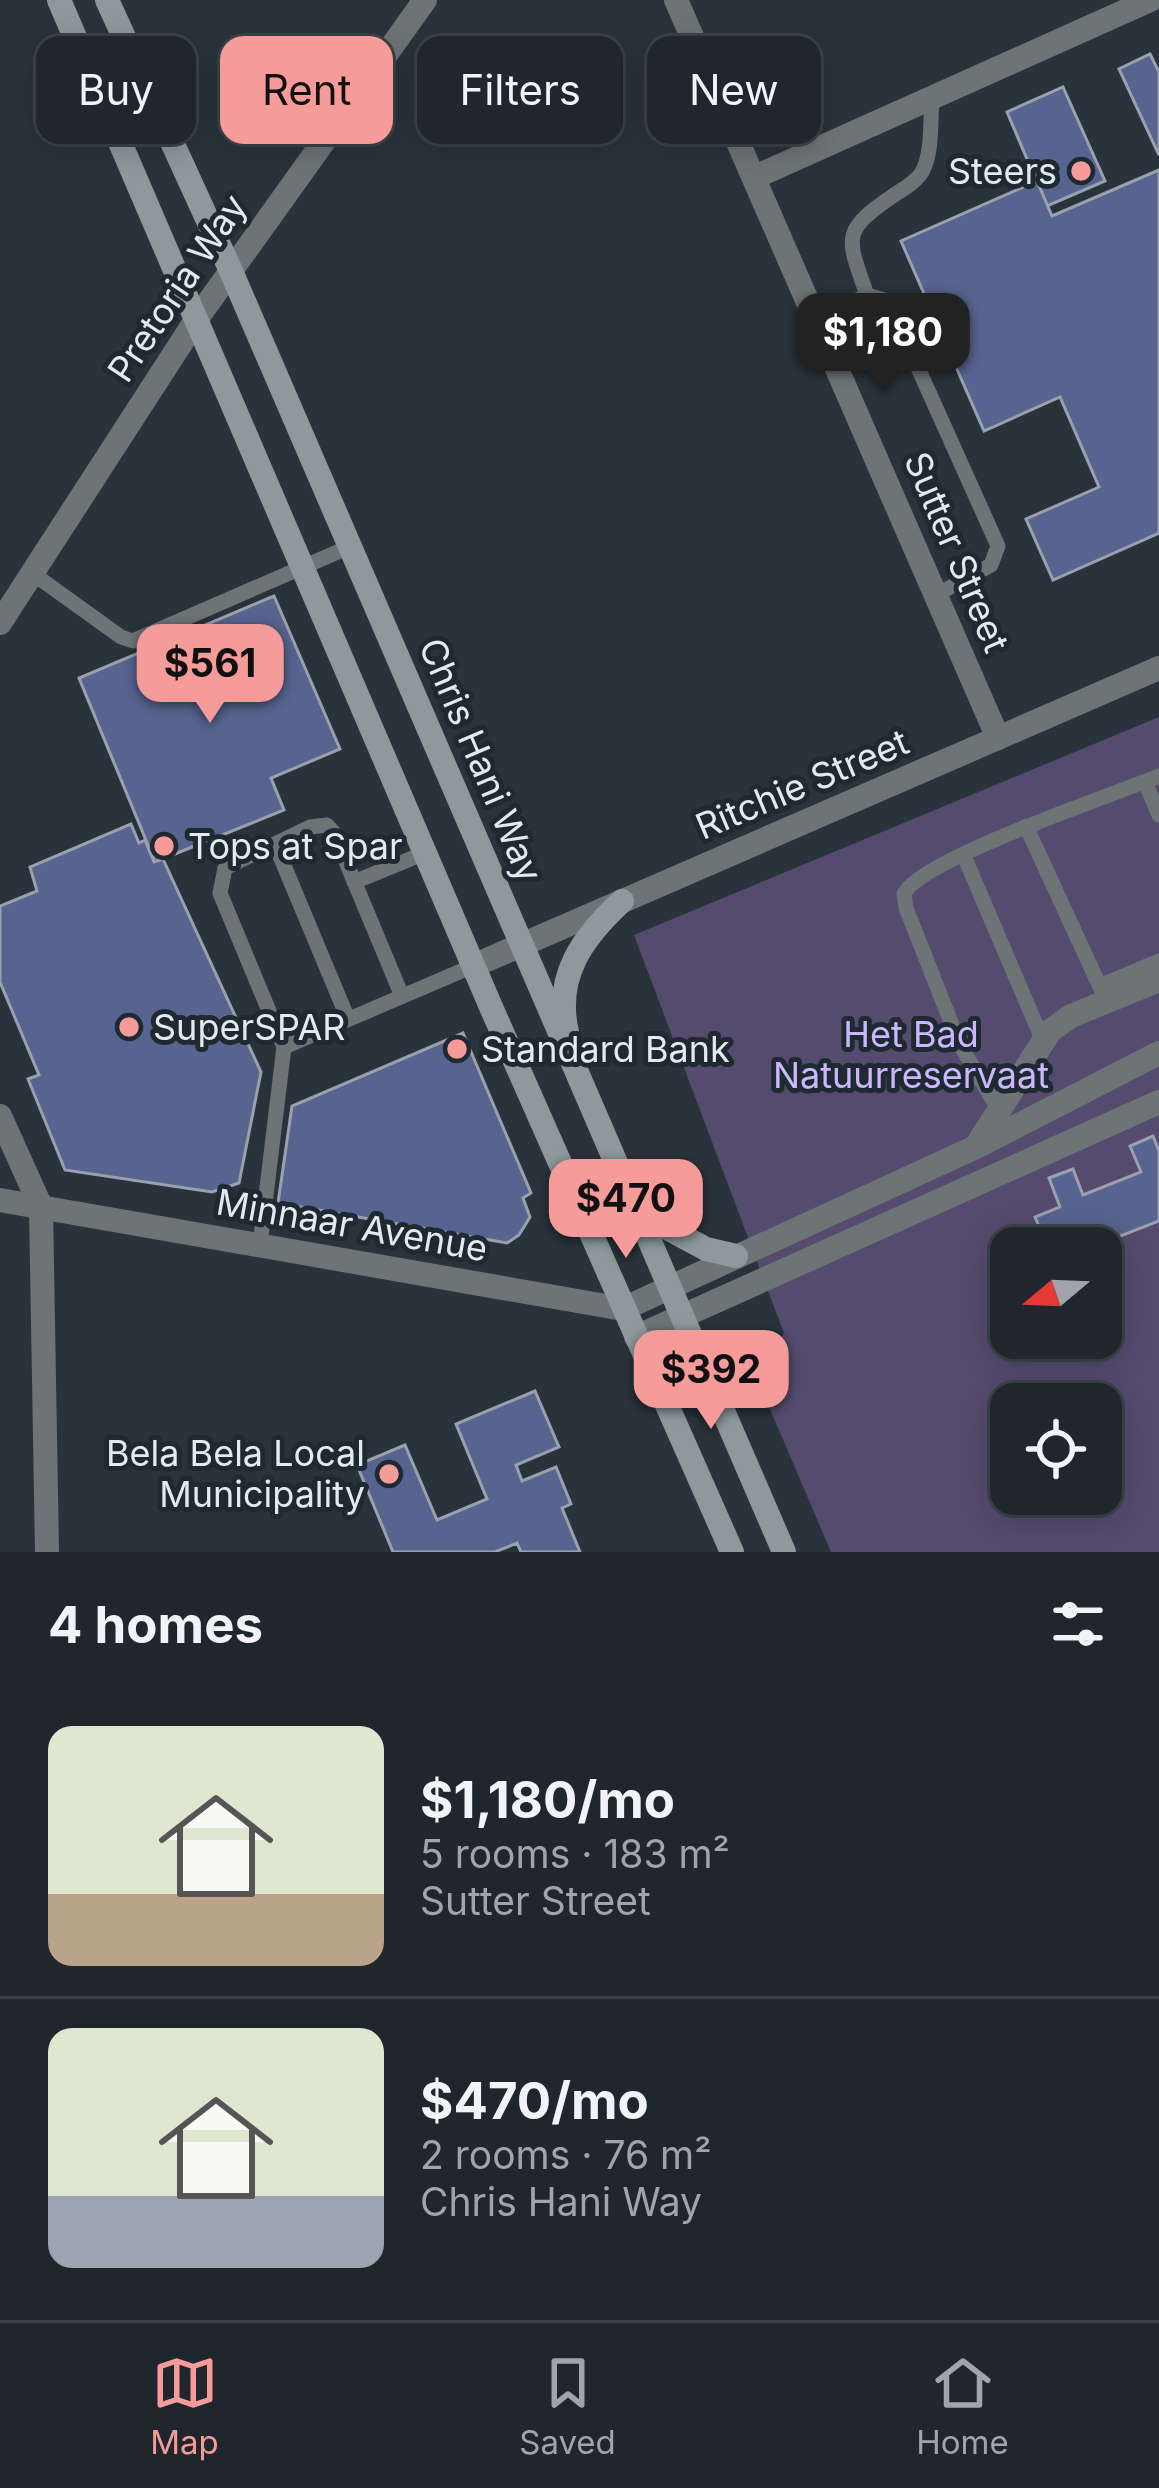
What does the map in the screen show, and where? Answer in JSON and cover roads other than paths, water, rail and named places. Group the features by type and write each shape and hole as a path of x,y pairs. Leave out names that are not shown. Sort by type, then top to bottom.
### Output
{"main road":[{"path":"59,0 473,966 732,1552"},
{"name":"Chris Hani Way","path":"107,0 231,271 784,1552"},
{"path":"578,1075 564,1019 566,984 575,953 622,901"},
{"path":"639,1214 706,1249 736,1256"}],"street":[{"name":"Pretoria Way","path":"0,623 198,317 425,0"},
{"name":"Sutter Street","path":"676,0 998,738"},
{"path":"755,177 1137,3"},
{"name":"Ritchie Street","path":"473,966 1159,668"},
{"path":"976,1147 1042,1041 1103,994 1159,980"},
{"path":"623,1309 976,1147 1159,1053"},
{"path":"636,1337 1159,1102"},
{"path":"0,1116 40,1207 47,1552"},
{"name":"Minnaar Avenue","path":"0,1200 623,1309"}],"lane":[{"path":"867,296 853,254 854,227 924,170 932,98"},
{"path":"818,321 867,296 888,302 998,546 991,565 936,595"},
{"path":"32,573 121,638 133,641 350,547"},
{"path":"1000,1112 960,1045 904,894 920,874 1027,826 1152,779 1159,815"},
{"path":"260,1246 284,1047 220,893 225,868 310,827 327,825 402,996"},
{"path":"1027,826 1103,994 1159,961"},
{"path":"275,844 348,1019"},
{"path":"354,882 425,854"},
{"path":"964,856 1042,1041"},
{"path":"284,1047 473,966"}],"place":[{"name":"Steers","path":"1081,171"},
{"name":"Tops at Spar","path":"164,846"},
{"name":"SuperSPAR","path":"129,1027"},
{"name":"Standard Bank","path":"457,1049"},
{"name":"Bela Bela Local Municipality","path":"389,1474"}],"park label":[{"name":"Het Bad Natuurreservaat","path":"911,1054"}]}
